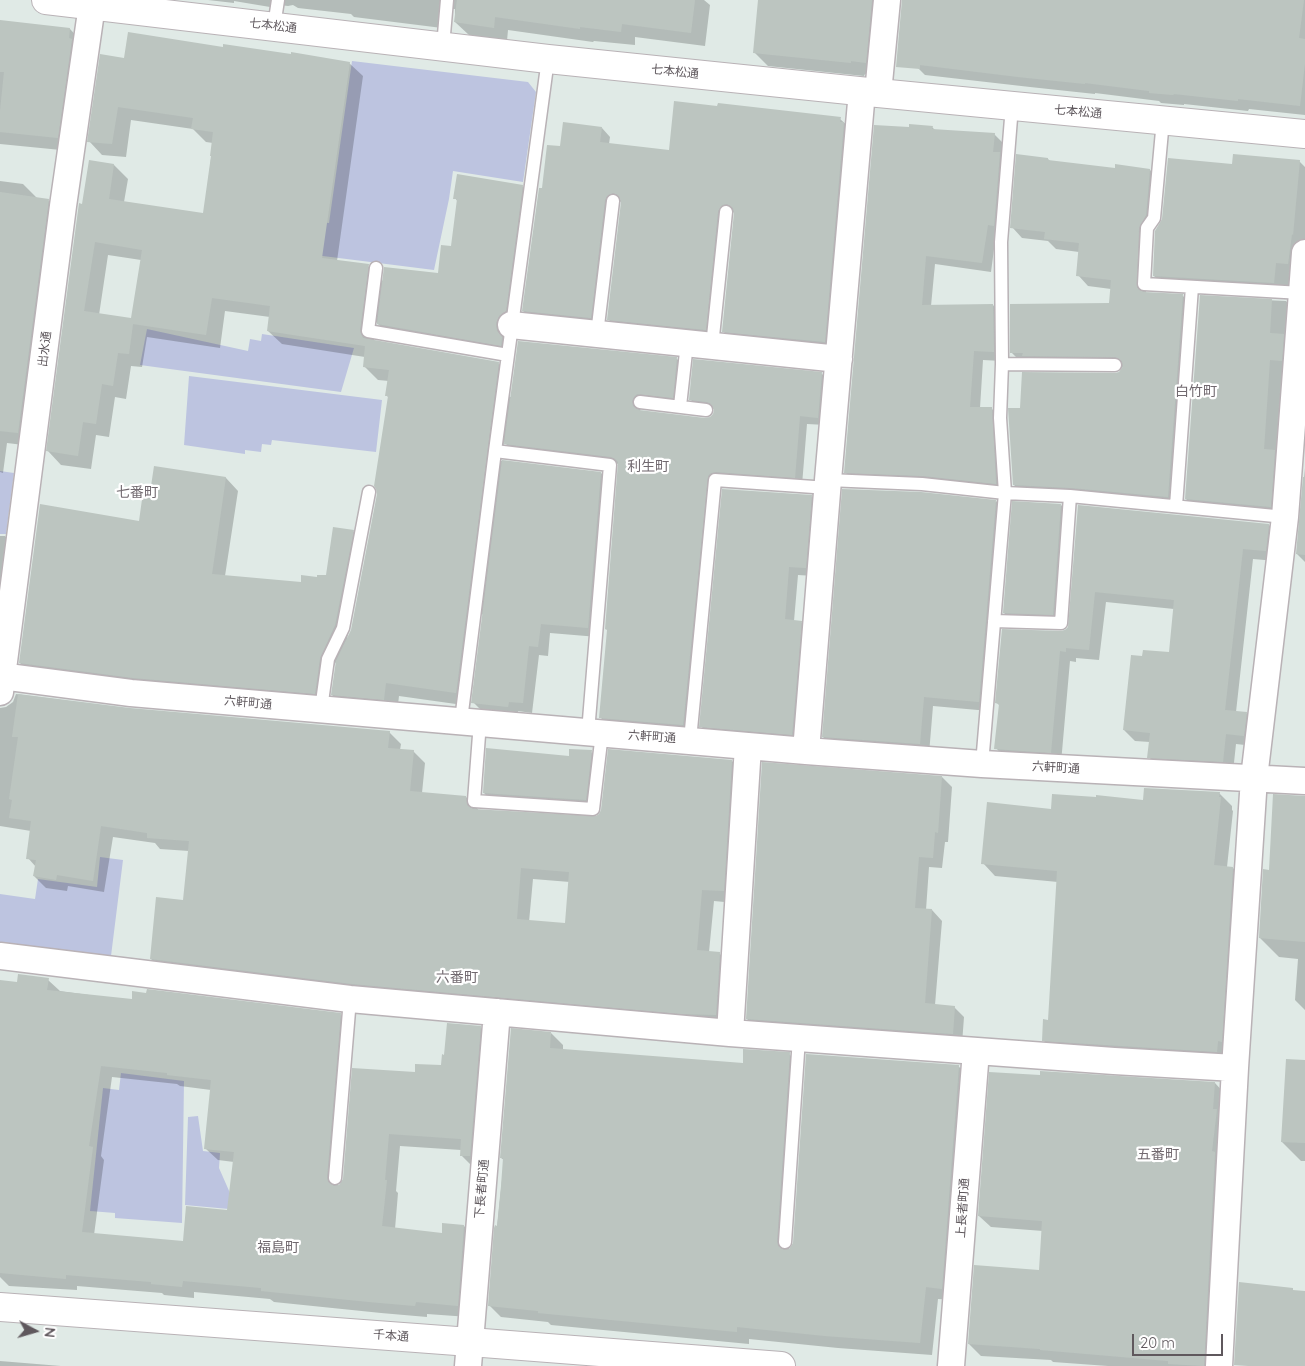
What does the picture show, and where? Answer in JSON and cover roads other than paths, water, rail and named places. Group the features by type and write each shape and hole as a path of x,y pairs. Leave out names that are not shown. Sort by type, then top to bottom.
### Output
{"street":[{"name":"七本松通","path":"46,0 92,5 276,13 443,46 548,59 1305,134"},
{"path":"806,750 839,358 870,92 887,0"},
{"name":"出水通","path":"1,681 92,5"},
{"path":"1219,1366 1235,1068 1254,778 1285,517 1298,460 1302,293 1305,253"},
{"path":"511,325 839,358"},
{"name":"六軒町通","path":"1,681 748,746 982,764 1305,781"},
{"path":"730,1033 748,746"},
{"path":"0,956 350,999 730,1033 1235,1068"},
{"name":"下長者町通","path":"469,1354 497,1012"},
{"name":"上長者町通","path":"951,1366 976,1050"},
{"name":"千本通","path":"0,1307 469,1354 781,1366"}],"lane":[{"path":"443,46 447,0"},
{"path":"495,452 610,465 595,733 593,809 474,802 470,722 495,452 548,59"},
{"path":"982,764 1005,494 1000,418 1002,364 1001,242 1012,106"},
{"path":"1163,120 1154,218 1147,228 1144,284 1302,293"},
{"path":"597,334 613,201"},
{"path":"680,406 699,344 726,212"},
{"path":"376,268 368,331 508,355"},
{"path":"1176,506 1192,287"},
{"path":"1002,364 1115,365"},
{"path":"640,402 706,410"},
{"path":"690,740 714,480 828,484 922,484 1005,494 1070,496 1285,517"},
{"path":"321,709 328,659 343,628 369,492"},
{"path":"994,621 1061,623 1070,496"},
{"path":"335,1178 350,999"},
{"path":"785,1242 799,1038"}],"district":[{"name":"白竹町","path":"1196,392"},
{"name":"利生町","path":"648,467"},
{"name":"七番町","path":"137,493"},
{"name":"六番町","path":"457,978"},
{"name":"五番町","path":"1158,1155"},
{"name":"福島町","path":"278,1248"}]}
